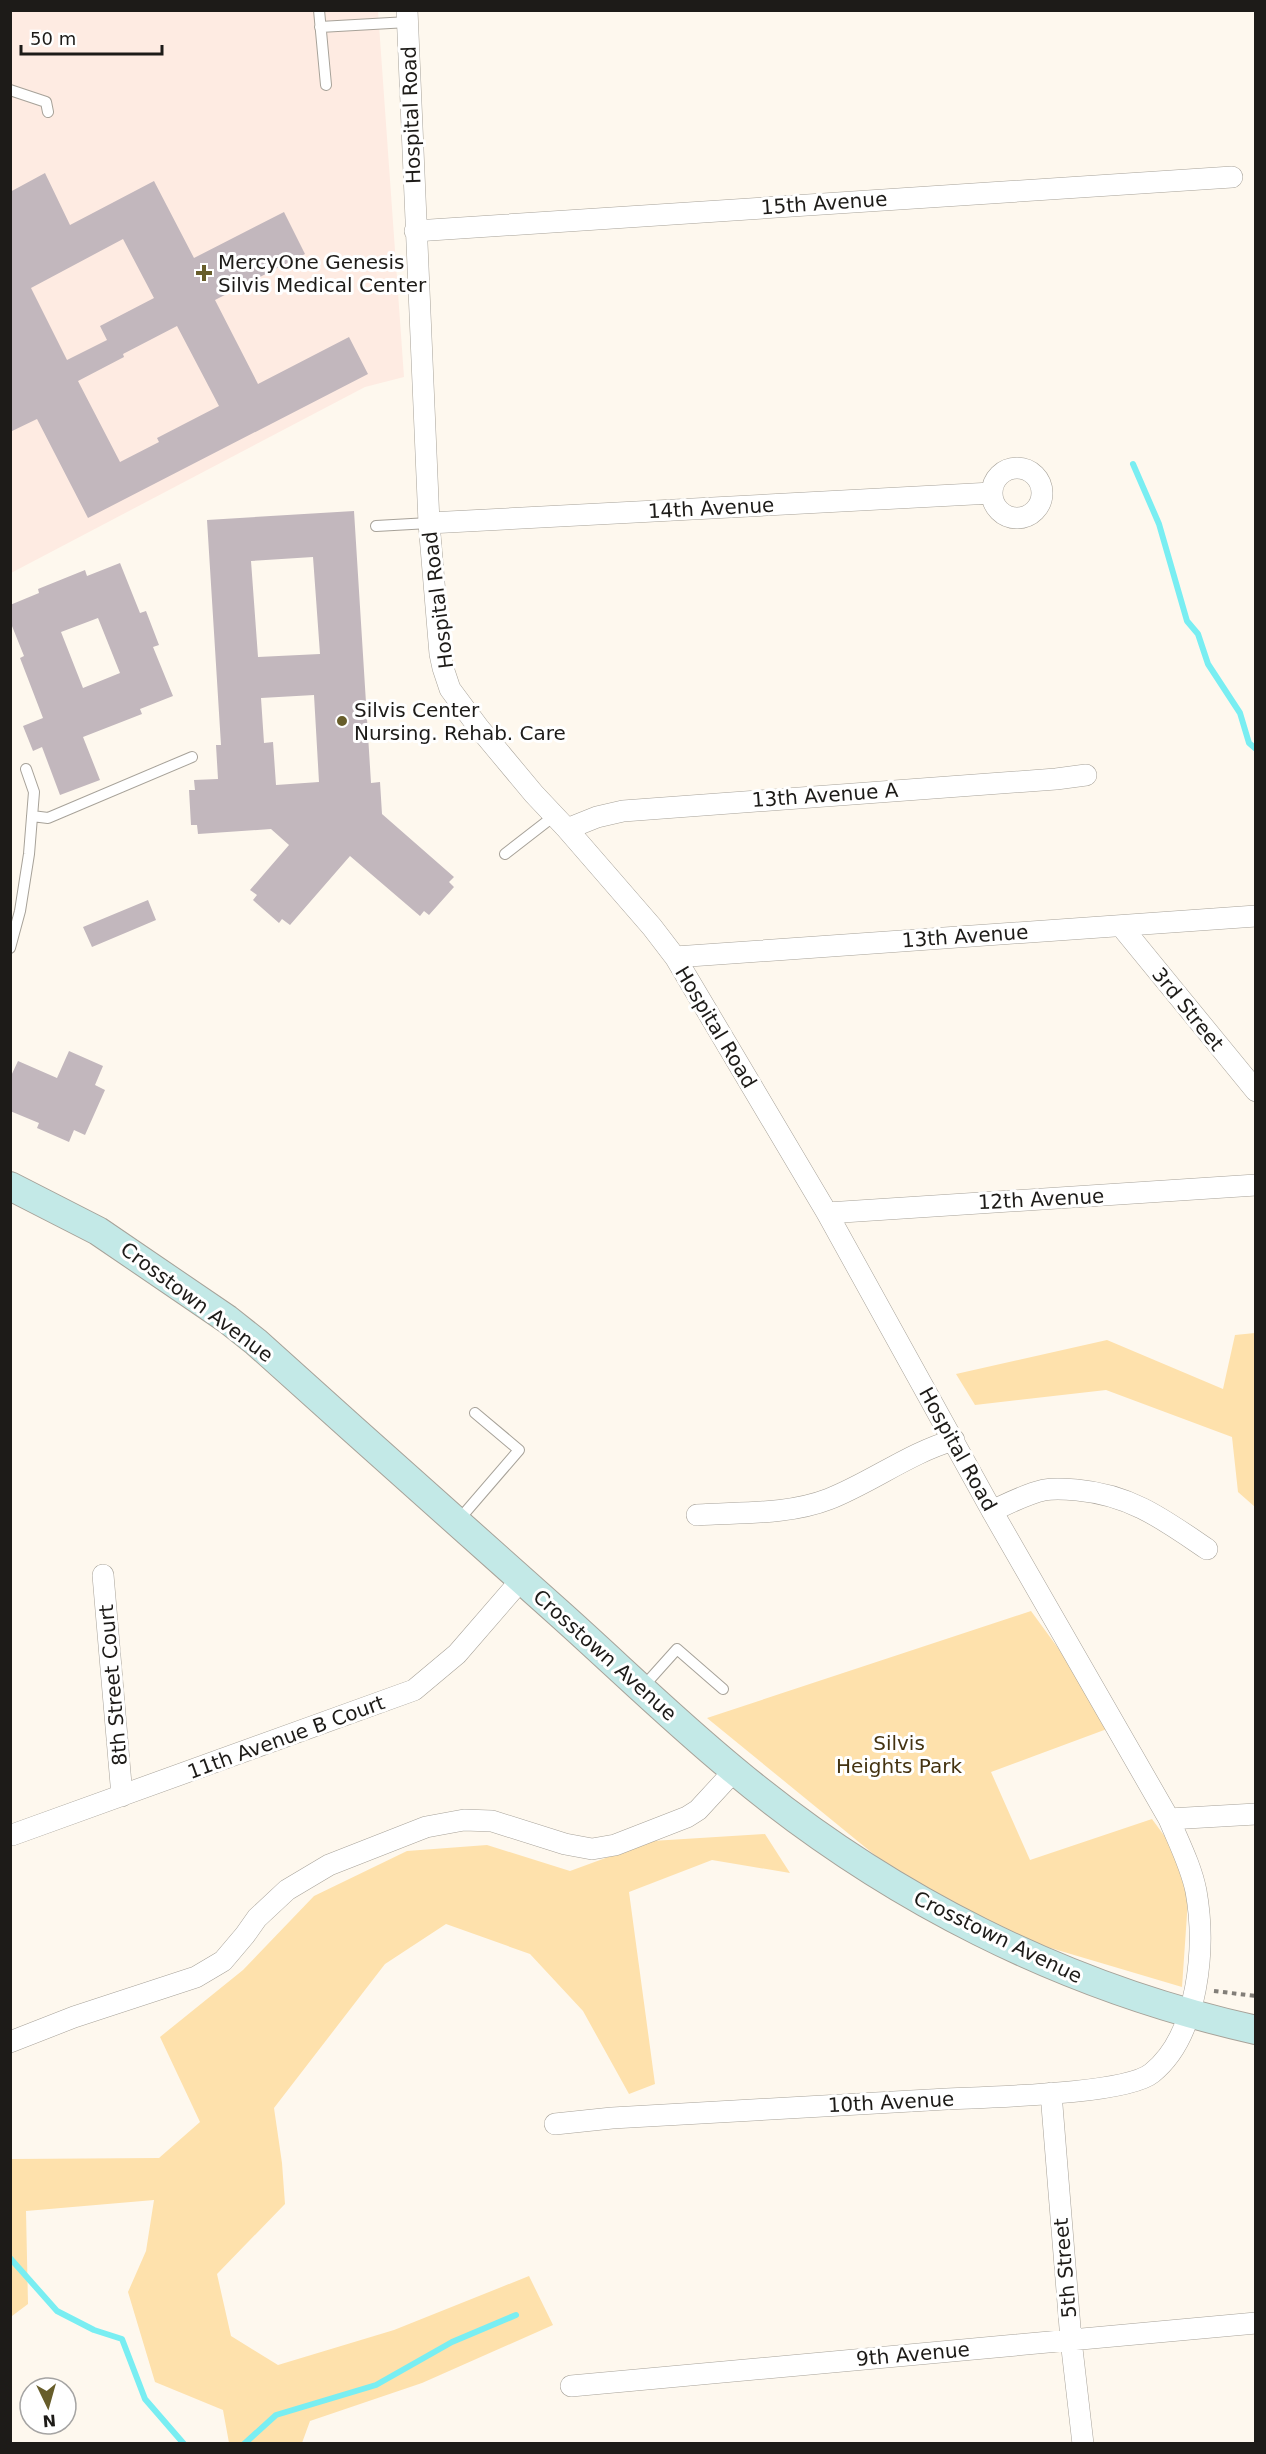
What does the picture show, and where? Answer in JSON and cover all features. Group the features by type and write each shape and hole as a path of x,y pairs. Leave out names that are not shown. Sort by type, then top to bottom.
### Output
{"street":[{"name":"Hospital Road","path":"407,16 429,523 440,654 450,689 534,794 652,927 675,957 827,1213 992,1511 1169,1820 1186,1858 1196,1891 1200,1953 1196,1989 1189,2013"},
{"name":"15th Avenue","path":"415,231 1233,177"},
{"name":"14th Avenue","path":"429,523 992,493"},
{"name":"13th Avenue A","path":"561,822 623,812 1086,775"},
{"name":"13th Avenue","path":"675,957 1256,916"},
{"name":"3rd Street","path":"1121,926 1256,1091"},
{"name":"12th Avenue","path":"827,1213 1256,1185"},
{"name":"Crosstown Avenue","path":"10,1186 98,1230 227,1319 256,1342 734,1771 849,1857 953,1919 1065,1972 1132,1997 1256,2030"},
{"path":"697,1515 787,1509 812,1504 845,1492 933,1446 954,1440"},
{"path":"992,1511 1046,1489 1093,1492 1139,1505 1177,1527 1207,1549"},
{"name":"8th Street Court","path":"103,1575 122,1796"},
{"name":"11th Avenue B Court","path":"12,1835 414,1690 457,1654 521,1580"},
{"path":"10,2042 74,2017 196,1977 223,1961 257,1918 287,1890 328,1865 409,1833 445,1822 492,1821 565,1844 585,1848 603,1848 687,1817 698,1810 734,1771"},
{"path":"1169,1820 1256,1814"},
{"name":"10th Avenue","path":"555,2124 612,2118 1051,2093 1124,2085 1151,2074 1178,2041 1189,2013"},
{"name":"5th Street","path":"1051,2093 1071,2340 1083,2444"},
{"name":"9th Avenue","path":"571,2386 1256,2323"}],"lane":[{"path":"319,10 326,85"},
{"path":"320,27 407,16"},
{"path":"10,90 45,102 48,112"},
{"path":"376,526 429,523"},
{"path":"32,816 48,818 192,757"},
{"path":"10,948 27,866 32,816 34,792 26,769"},
{"path":"505,854 561,822"},
{"path":"457,1522 519,1450 475,1413"},
{"path":"642,1688 677,1649 723,1689"}],"path":[{"path":"1218,1991 1256,1996"}],"shaded area":[{"name":"MercyOne Genesis Silvis Medical Center","path":"11,11 378,11 404,377 365,387 11,573"}],"green space":[{"path":"1255,1333 1255,1507 1238,1492 1232,1437 1106,1390 975,1405 956,1374 1107,1340 1223,1389 1235,1335"},
{"name":"Silvis Heights Park","path":"1031,1611 1115,1726 991,1772 1030,1860 1152,1819 1190,1871 1182,1987 953,1919 707,1718"},
{"path":"765,1834 790,1873 712,1860 629,1892 655,2084 629,2094 583,2011 530,1954 446,1924 385,1964 274,2108 285,2204 217,2274 231,2336 278,2365 394,2330 529,2276 553,2325 422,2383 310,2421 302,2443 229,2443 223,2410 155,2382 128,2292 146,2251 154,2200 26,2211 28,2304 12,2316 10,2314 10,2159 159,2158 200,2122 160,2037 243,1970 314,1896 407,1851 487,1845 570,1871 652,1841"}],"building":[{"path":"45,173 70,225 154,181 194,258 284,212 305,254 215,300 258,384 349,337 368,374 88,518 37,419 10,432 10,192","holes":["123,239 154,298 100,326 107,340 67,360 31,288","177,326 219,406 157,438 159,442 120,462 78,381"]},
{"name":"Silvis Center Nursing. Rehab. Care","path":"354,511 371,783 380,782 382,814 454,877 449,882 454,887 429,915 424,911 420,916 350,856 290,925 282,919 279,923 253,900 257,895 250,890 289,845 271,829 198,834 197,825 191,825 189,790 195,790 194,780 218,779 216,745 221,745 207,520","holes":["313,557 320,654 258,657 251,561","314,695 319,782 276,785 273,742 264,743 261,698"]},
{"path":"120,563 140,613 146,611 159,645 153,647 173,696 140,709 142,714 83,737 100,780 60,795 42,747 33,751 23,726 43,718 20,658 24,656 10,621 10,605 39,593 38,589 85,570 87,576","holes":["98,618 120,673 83,688 61,632"]},
{"path":"148,900 156,920 92,947 83,927"},
{"path":"69,1051 103,1066 95,1085 105,1090 85,1135 74,1130 69,1142 37,1128 39,1123 10,1111 10,1078 18,1061 57,1078"}],"waterway":[{"path":"1133,464 1159,524 1187,621 1198,634 1208,664 1240,713 1249,743 1256,749"},
{"path":"10,2258 57,2311 94,2330 122,2339 145,2399 184,2444"},
{"path":"244,2444 276,2415 376,2385 452,2342 516,2315"}],"place":[{"name":"MercyOne Genesis Silvis Medical Center","path":"204,273"},
{"name":"Silvis Center Nursing. Rehab. Care","path":"342,721"}]}
